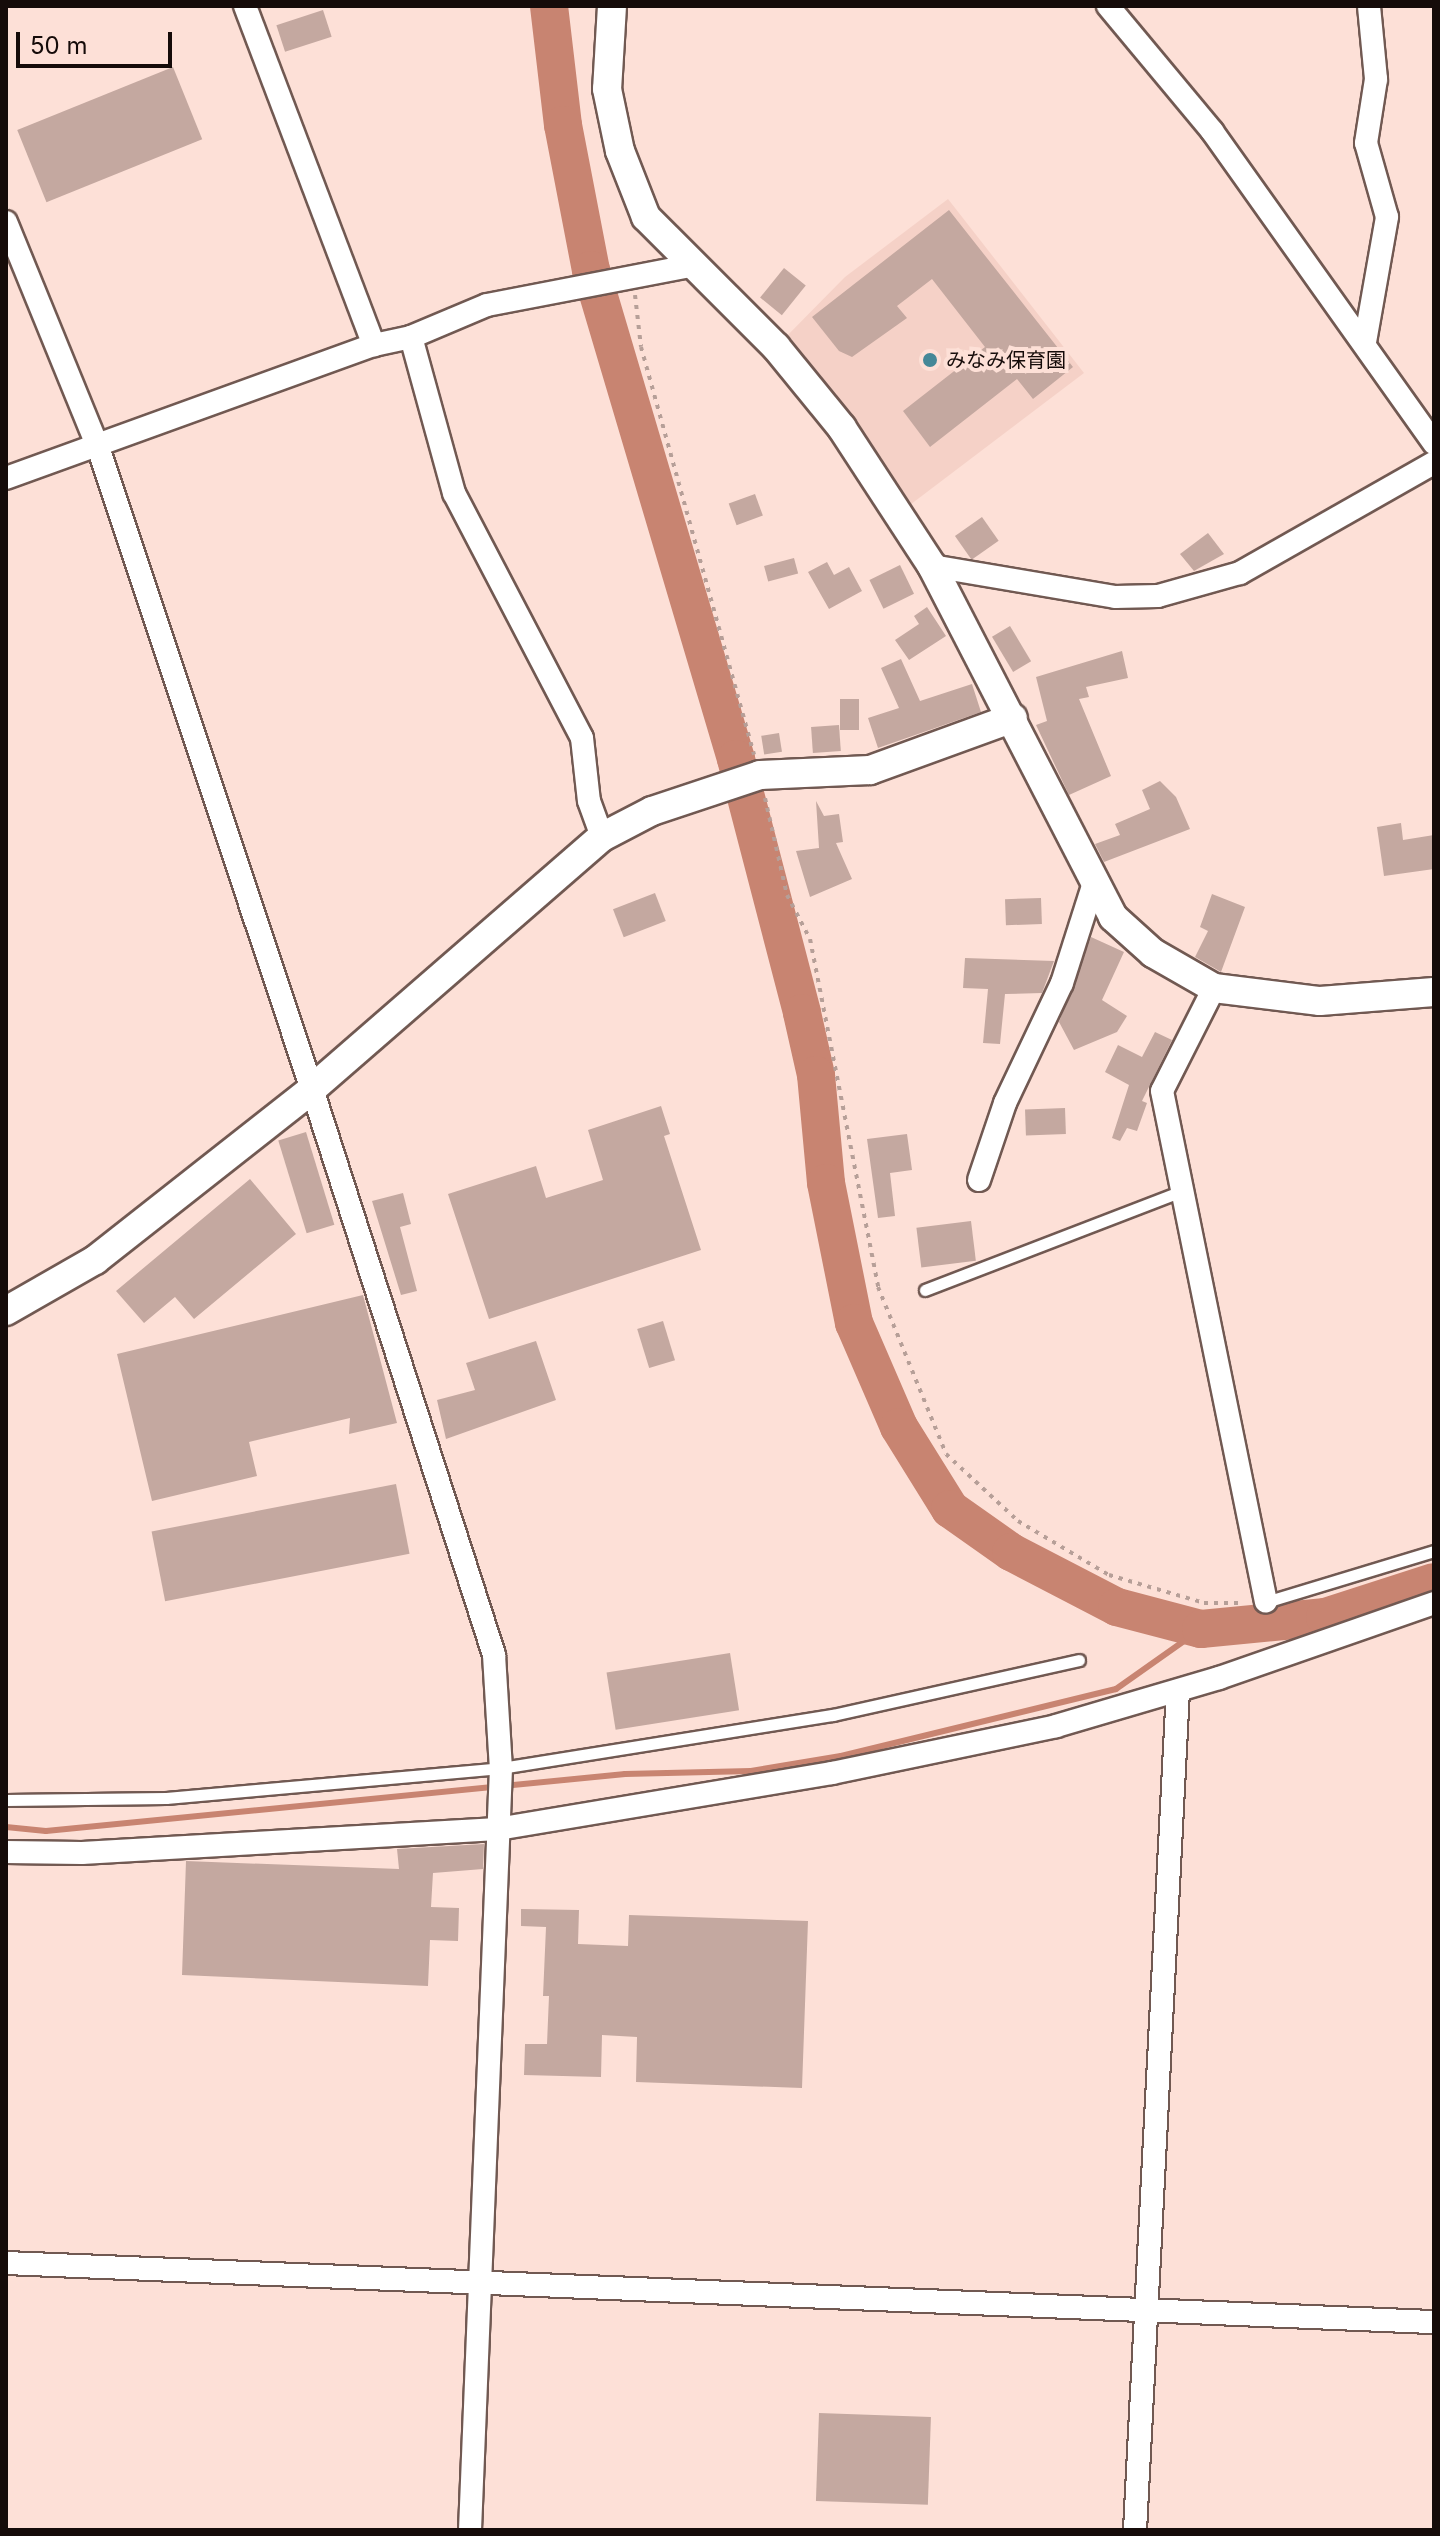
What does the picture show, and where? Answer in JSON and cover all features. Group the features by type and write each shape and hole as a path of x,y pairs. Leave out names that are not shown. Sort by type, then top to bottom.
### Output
{"street":[{"path":"245,6 374,345"},
{"path":"612,6 607,89 620,151 646,217 690,266 776,347 842,428 932,566 1113,917 1153,953 1214,988 1320,1001 1434,992"},
{"path":"1108,6 1212,131 1434,443"},
{"path":"1365,342 1387,217 1366,143 1376,79 1369,6"},
{"path":"6,222 98,447 312,1089 494,1655 501,1768 470,2530"},
{"path":"6,478 374,345 411,337 487,305 690,266"},
{"path":"411,337 454,493 582,738 589,801 602,837"},
{"path":"932,566 1115,597 1158,596 1240,573 1434,463"},
{"path":"6,1311 95,1260 312,1089 602,837 652,811 760,775 870,770 1013,718"},
{"path":"979,1180 1005,1103 1062,983 1094,883"},
{"path":"1214,988 1162,1091 1266,1602"},
{"path":"6,1852 82,1853 497,1826 847,1770 1056,1726 1178,1691 1434,1603"},
{"path":"1135,2530 1178,1691"},
{"path":"6,2263 1434,2322"}],"lane":[{"path":"925,1290 1182,1191"},
{"path":"1266,1602 1434,1551"},
{"path":"6,1800 166,1798 501,1768 833,1715 1079,1660"}],"path":[{"path":"634,277 641,347 760,775 787,895 810,939 878,1287 946,1454 1018,1521 1109,1575 1204,1603 1266,1602"}],"shaded area":[{"name":"みなみ保育園","path":"948,199 1084,373 898,514 776,347 845,277"}],"building":[{"path":"323,10 332,37 285,52 276,25"},
{"path":"173,67 202,139 46,202 17,130"},
{"path":"949,210 1073,367 1033,399 1017,379 930,447 903,411 985,347 932,279 897,306 907,318 852,357 839,351 812,317"},
{"path":"784,268 806,286 782,315 760,298"},
{"path":"755,494 763,516 737,525 729,504"},
{"path":"982,517 999,541 972,560 955,536"},
{"path":"1208,533 1224,554 1194,571 1180,554"},
{"path":"794,558 798,573 768,581 764,566"},
{"path":"827,562 834,575 849,567 862,591 829,609 808,572"},
{"path":"900,565 914,594 883,609 869,580"},
{"path":"927,607 946,636 909,660 895,640 919,624 914,616"},
{"path":"1010,626 1031,661 1013,672 992,637"},
{"path":"1122,651 1128,678 1086,687 1089,697 1079,699 1111,776 1069,795 1036,725 1047,721 1036,677"},
{"path":"901,659 920,701 972,684 981,712 878,748 868,718 899,708 881,668"},
{"path":"840,699 859,699 859,730 840,730"},
{"path":"839,725 841,751 813,753 811,727"},
{"path":"779,733 782,752 764,755 761,736"},
{"path":"1160,781 1176,797 1190,829 1104,862 1095,844 1120,835 1115,824 1150,809 1142,790"},
{"path":"816,801 824,816 839,814 843,842 836,843 852,879 810,897 796,851 819,848"},
{"path":"1401,823 1403,840 1434,835 1434,869 1384,876 1377,827"},
{"path":"655,893 666,921 624,937 613,909"},
{"path":"1212,894 1245,907 1221,972 1195,957 1208,931 1200,927"},
{"path":"1041,898 1042,924 1006,925 1005,899"},
{"path":"1091,937 1124,952 1102,1000 1127,1016 1117,1032 1074,1050 1059,1022"},
{"path":"965,958 1054,961 1042,993 1005,994 1000,1044 983,1043 988,989 963,988"},
{"path":"1155,1032 1172,1040 1142,1101 1147,1103 1137,1131 1127,1128 1120,1141 1112,1138 1129,1085 1105,1072 1118,1045 1142,1057"},
{"path":"661,1106 670,1134 664,1136 701,1250 489,1319 448,1194 536,1166 546,1198 603,1180 588,1130"},
{"path":"1065,1108 1066,1134 1026,1135 1025,1109"},
{"path":"306,1132 334,1225 307,1233 278,1140"},
{"path":"907,1134 912,1170 890,1173 895,1216 878,1218 867,1139"},
{"path":"250,1179 296,1234 194,1319 175,1297 144,1323 116,1291"},
{"path":"403,1193 411,1224 400,1227 417,1291 401,1295 372,1201"},
{"path":"971,1221 976,1261 921,1267 916,1228"},
{"path":"363,1295 397,1423 349,1434 350,1418 249,1442 257,1476 152,1501 117,1354"},
{"path":"663,1321 675,1360 649,1368 637,1329"},
{"path":"536,1341 556,1400 446,1439 437,1400 475,1390 466,1363"},
{"path":"396,1484 410,1554 165,1601 152,1532"},
{"path":"730,1653 739,1710 616,1730 607,1673"},
{"path":"484,1844 483,1869 433,1873 431,1907 459,1908 458,1941 430,1940 428,1986 182,1975 186,1861 399,1869 397,1849"},
{"path":"521,1909 579,1910 578,1944 628,1946 629,1915 808,1921 802,2088 636,2082 637,2037 602,2035 601,2077 524,2075 525,2044 547,2044 549,1996 543,1996 546,1927 521,1926"},
{"path":"819,2413 931,2417 928,2505 816,2501"}],"waterway":[{"path":"549,6 563,125 591,270 736,759 802,1013 816,1075 826,1183 854,1323 899,1427 950,1509 1011,1552 1117,1607 1201,1629 1325,1617 1434,1582"},
{"path":"6,1827 46,1831 625,1774 751,1771 841,1756 1116,1689 1201,1629"}],"place":[{"name":"みなみ保育園","path":"930,360"}]}
